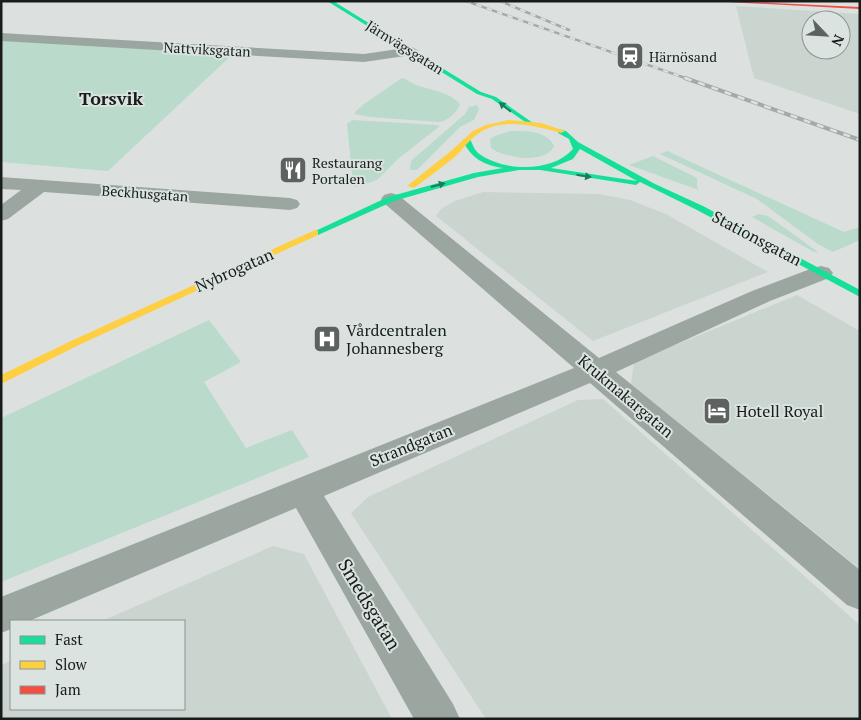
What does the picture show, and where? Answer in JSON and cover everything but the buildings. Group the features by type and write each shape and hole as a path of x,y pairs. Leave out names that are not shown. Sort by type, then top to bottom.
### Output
{"main road":[{"name":"Järnvägsgatan","path":"329,1 479,93 494,98 530,123"},
{"path":"728,1 860,8"},
{"path":"479,93 488,117 530,123"},
{"name":"Nybrogatan","path":"391,199 444,162 478,130 488,117"},
{"name":"Stationsgatan","path":"530,123 560,131 571,137 576,144 652,186 700,208 860,294"},
{"path":"467,141 468,148 475,155 486,161 519,168 536,168 564,162 572,157 576,151 576,144"},
{"name":"Nybrogatan","path":"1,380 77,342 391,199 477,175 519,168"},
{"name":"Stationsgatan","path":"536,168 652,186"},
{"name":"Nybrogatan","path":"20,358 77,342"}],"street":[{"name":"Nattviksgatan","path":"1,38 364,58 412,51"},
{"name":"Beckhusgatan","path":"1,183 290,204"},
{"path":"1,215 41,185"},
{"name":"Krukmakargatan","path":"391,199 860,594"},
{"name":"Strandgatan","path":"1,615 595,370 762,296 821,273"},
{"name":"Smedsgatan","path":"303,490 438,719"}],"shaded area":[{"path":"736,6 801,10 801,60 851,60 851,13 860,14 860,114 754,78"},
{"path":"483,192 599,194 630,200 666,214 768,272 593,341 436,216 441,209 455,201"},
{"path":"797,295 860,331 860,569 631,384 634,362"},
{"path":"603,399 860,625 860,719 486,719 351,513 368,497 578,400"},
{"path":"273,546 304,554 392,719 1,719 1,665 10,661 10,710 185,710 185,620 104,620"}],"green space":[{"path":"1,40 234,53 108,171 1,162"},
{"path":"402,78 451,97 460,104 459,107 449,118 439,122 370,117 355,114 364,104"},
{"path":"477,105 479,109 474,120 460,127 417,170 410,170 411,161 465,114 469,107"},
{"path":"352,120 440,126 399,158 377,180 356,187 353,183 347,124"},
{"path":"510,131 541,134 551,141 554,146 550,152 534,158 505,155 491,148 490,139"},
{"path":"667,151 844,232 860,227 860,240 833,252 818,244 757,199 660,154"},
{"path":"653,156 697,178 699,190 629,165"},
{"path":"758,214 768,216 818,252 814,252 752,217"},
{"path":"209,320 241,362 204,382 246,448 292,430 309,457 1,582 1,418"}],"railway":[{"path":"466,1 688,79"},
{"path":"500,1 569,30"},
{"path":"685,78 860,140"}],"traffic: fast":[{"path":"329,1 479,93 494,98 530,123"},
{"path":"467,141 474,154 500,166 515,168 546,167 570,157 577,149 571,138 561,131"},
{"path":"576,144 652,186 700,208 860,294"},
{"path":"315,233 391,199 477,175 519,168"},
{"path":"543,169 636,183"}],"traffic: slow":[{"path":"411,186 454,153 472,135 489,126 520,122 541,125 561,131"},
{"path":"1,380 77,342 315,233"}],"traffic: jam":[{"path":"728,1 860,8"}],"place":[{"name":"Härnösand","path":"630,56"},
{"name":"Restaurang Portalen","path":"293,170"},
{"name":"Vårdcentralen Johannesberg","path":"327,339"},
{"name":"Hotell Royal","path":"717,411"}],"district":[{"name":"Torsvik","path":"111,98"}]}
